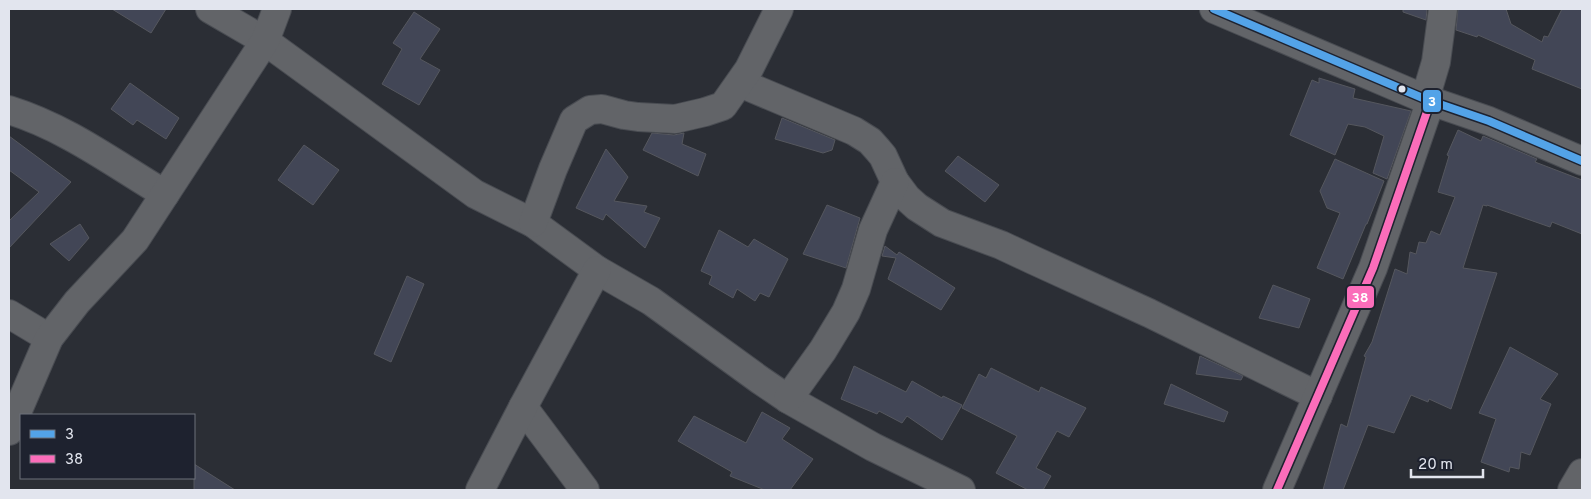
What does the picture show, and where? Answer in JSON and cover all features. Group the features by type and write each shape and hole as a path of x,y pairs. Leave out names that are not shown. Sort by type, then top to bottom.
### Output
{"street":[{"path":"210,9 265,41 475,194 533,223 597,270 651,301 788,399 873,447 961,490"},
{"path":"9,431 49,338 77,302 135,240 265,41 277,9"},
{"path":"533,223 574,120 590,110 602,109 638,117 675,119 724,106 737,84 740,83 749,69 779,9"},
{"path":"1214,9 1582,161"},
{"path":"1276,490 1372,268 1428,99 1436,62 1443,9"},
{"path":"740,83 854,131 870,141 883,156 895,182 902,191 917,207 942,224 1001,245 1149,313 1318,396"},
{"path":"9,110 36,119 70,135 165,194"},
{"path":"788,399 823,350 846,312 856,289 873,230 895,182"},
{"path":"480,490 597,270"},
{"path":"9,314 49,338"},
{"path":"523,406 586,490"},
{"path":"1572,490 1582,474"}],"building":[{"path":"112,9 166,9 151,33"},
{"path":"1403,9 1427,9 1426,20 1403,12"},
{"path":"1458,9 1506,9 1511,24 1542,42 1544,36 1548,37 1562,9 1582,9 1582,89 1532,69 1535,60 1478,35 1477,37 1456,30"},
{"path":"414,12 440,29 420,59 440,70 419,105 382,84 402,49 393,43"},
{"path":"1319,78 1355,89 1353,98 1411,111 1387,179 1373,173 1384,136 1365,127 1348,124 1335,155 1290,135 1312,80 1319,83"},
{"path":"130,83 179,118 166,139 137,120 133,125 111,109"},
{"path":"782,118 835,140 832,150 823,153 775,139"},
{"path":"1458,130 1481,141 1483,136 1537,159 1535,162 1582,180 1582,234 1552,222 1550,227 1483,205 1463,268 1497,273 1451,409 1429,399 1428,402 1411,395 1394,433 1368,425 1343,490 1323,490 1341,424 1347,427 1366,357 1364,356 1372,342 1395,269 1407,274 1410,252 1416,254 1419,242 1426,243 1431,231 1440,235 1455,197 1438,192 1449,156 1447,155"},
{"path":"652,133 674,135 684,133 682,144 706,154 698,176 643,150"},
{"path":"9,136 71,182 9,248 9,221 39,192 9,170"},
{"path":"304,145 339,170 313,205 278,180"},
{"path":"606,149 628,177 614,201 647,206 644,212 660,218 645,248 606,214 603,220 576,208"},
{"path":"958,156 999,185 985,202 945,171"},
{"path":"1335,159 1384,181 1343,279 1317,268 1340,213 1327,208 1320,191"},
{"path":"827,205 860,218 846,268 803,254"},
{"path":"80,224 89,238 69,261 50,244"},
{"path":"719,230 748,247 754,239 788,259 769,297 760,293 755,301 737,289 733,298 709,284 712,276 701,271"},
{"path":"885,246 897,255 899,252 955,288 941,310 888,279 896,258 882,256"},
{"path":"407,276 424,284 391,362 374,354"},
{"path":"1273,285 1310,299 1299,328 1259,318"},
{"path":"1510,347 1558,374 1540,399 1551,404 1530,455 1521,452 1519,469 1510,467 1509,472 1481,462 1496,419 1479,413"},
{"path":"1200,356 1243,376 1241,380 1196,374"},
{"path":"854,366 906,392 912,381 942,398 943,396 962,405 942,440 907,416 902,423 879,411 877,414 841,399"},
{"path":"991,368 1039,392 1041,387 1086,408 1069,437 1057,431 1036,468 1051,476 1043,490 1028,490 996,473 1017,436 962,408 979,374 986,378"},
{"path":"1171,384 1228,412 1224,422 1164,404"},
{"path":"762,412 790,428 782,439 813,459 790,490 765,490 730,476 732,472 678,441 694,416 746,443"},
{"path":"195,465 235,490 194,490"}],"transit line":[{"name":"3","path":"1214,9 1425,99 1489,121 1582,161"},
{"name":"38","path":"1277,490 1373,268 1431,100"}]}
